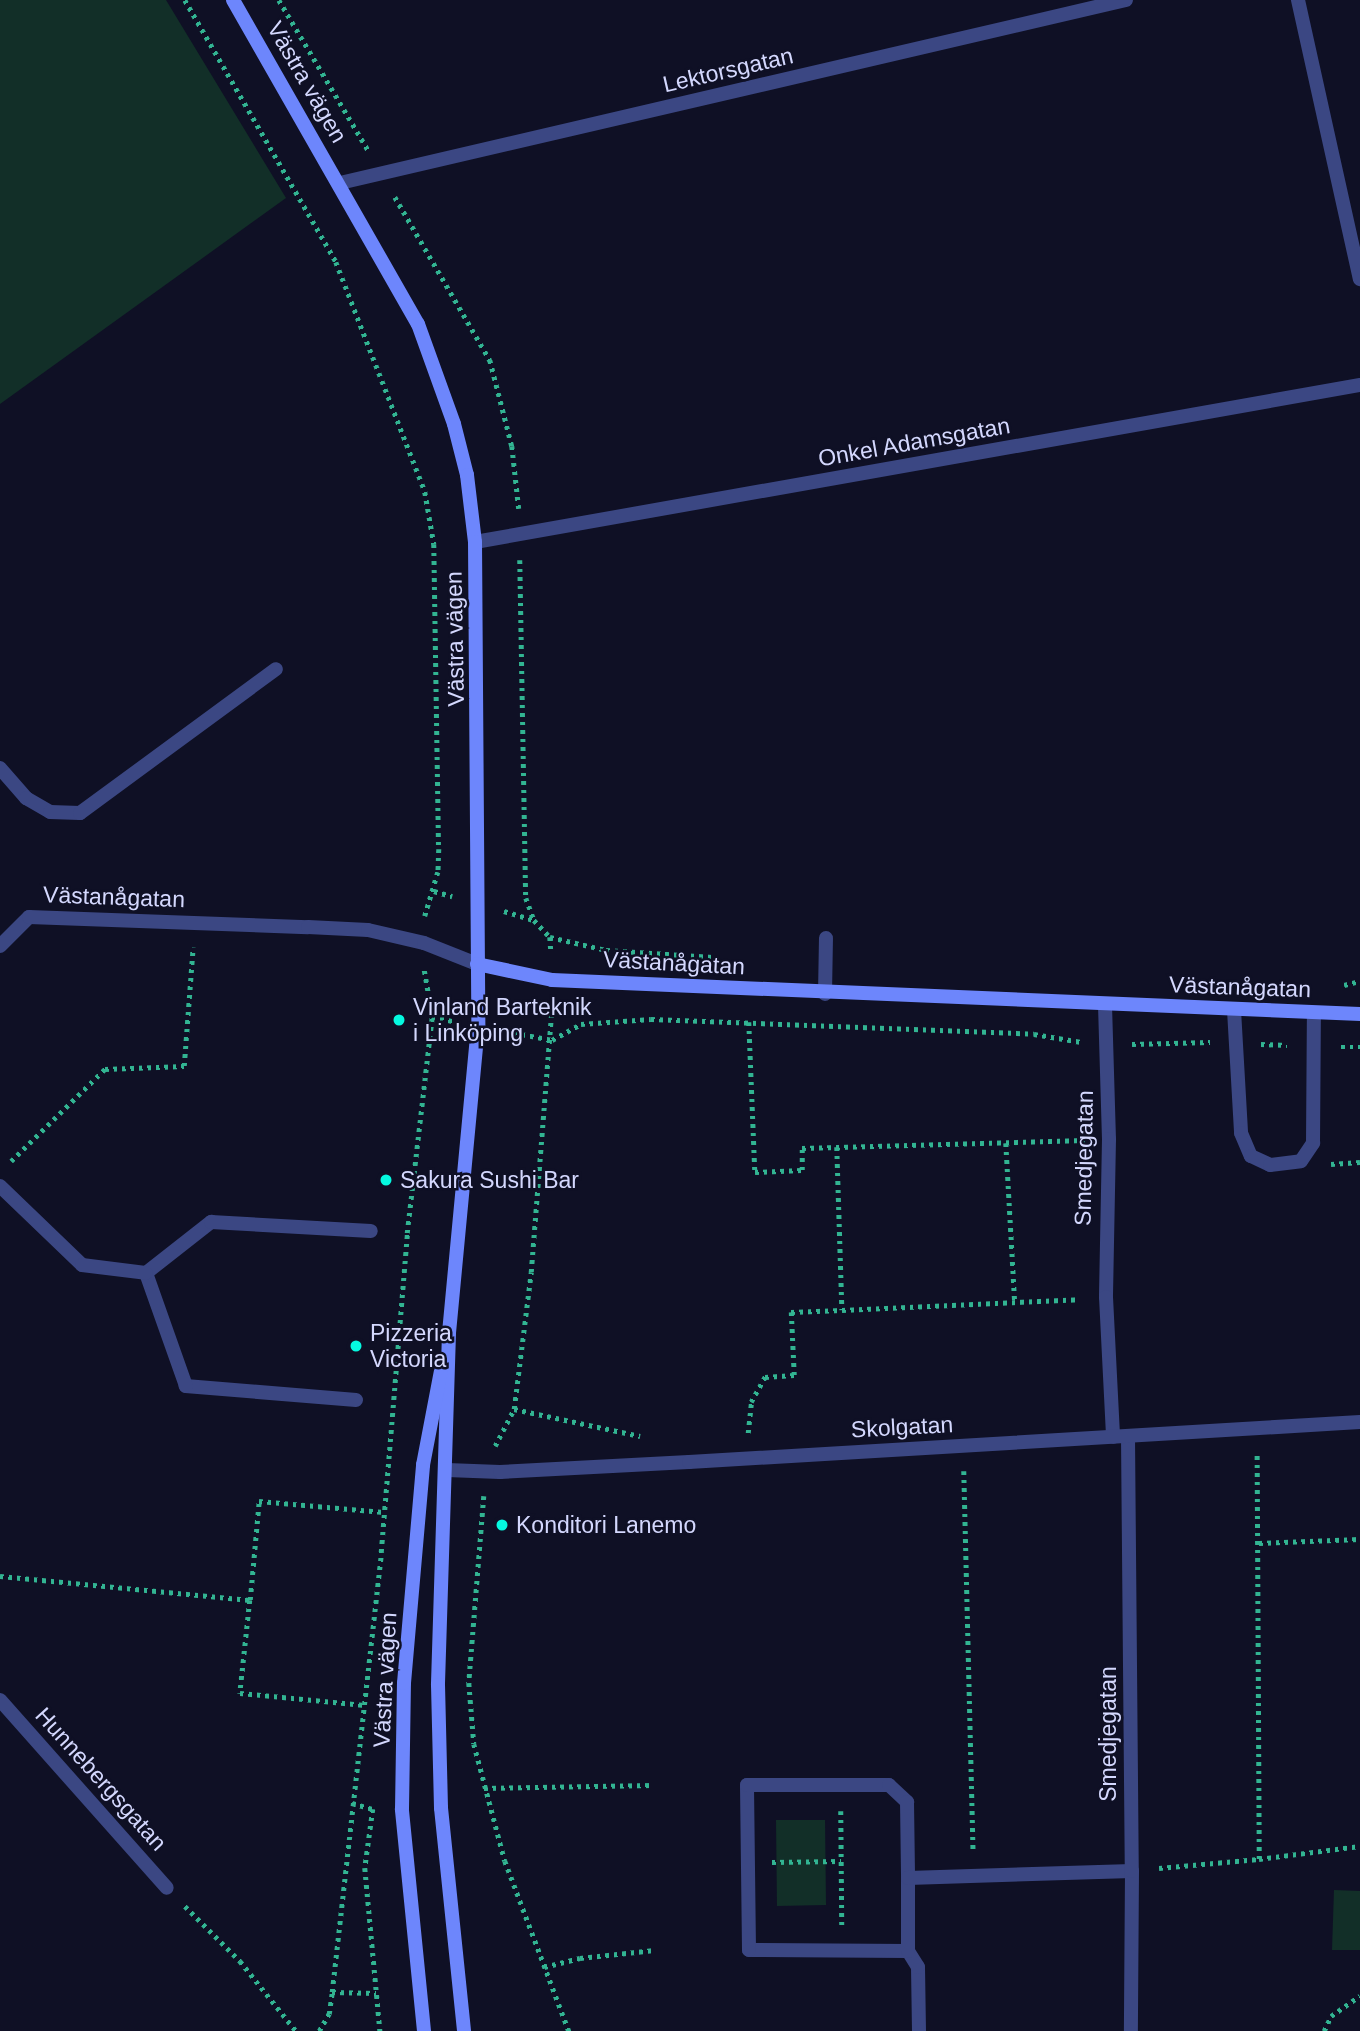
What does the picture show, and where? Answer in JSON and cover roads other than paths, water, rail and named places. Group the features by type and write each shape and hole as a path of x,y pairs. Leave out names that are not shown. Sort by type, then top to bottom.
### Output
{"main road":[{"name":"Västra vägen","path":"233,0 396,279 438,373 467,475 475,542 478,1026 449,1333 447,1470 438,1685 441,1808 464,2031"},
{"name":"Västanågatan","path":"477,964 552,980 825,994 1360,1014"},
{"name":"Västra vägen","path":"424,2031 402,1809 404,1683 423,1465 449,1333"}],"street":[{"name":"Lektorsgatan","path":"340,183 1126,0"},
{"path":"1298,0 1360,279"},
{"name":"Onkel Adamsgatan","path":"475,542 1360,386"},
{"path":"0,768 26,798 50,812 80,813 276,669"},
{"name":"Västanågatan","path":"1,943 29,917 368,930 424,943 477,964"},
{"path":"825,938 825,994"},
{"name":"Smedjegatan","path":"1105,1005 1109,1139 1106,1297 1113,1437"},
{"path":"1234,1010 1244,1146 1251,1156 1270,1165 1301,1161 1313,1143 1314,1013"},
{"path":"0,1186 82,1265 146,1273 211,1222 372,1231"},
{"path":"146,1273 186,1386 356,1401"},
{"name":"Skolgatan","path":"447,1470 500,1472 1360,1422"},
{"name":"Smedjegatan","path":"1128,1437 1131,2031"},
{"name":"Hunnebergsgatan","path":"0,1700 167,1888"},
{"path":"908,1951 749,1950 747,1785 889,1785 907,1802 908,1951 918,1967 919,2031"},
{"path":"908,1878 1132,1871"}],"place":[{"name":"Vinland Barteknik i Linköping","path":"399,1020"},
{"name":"Sakura Sushi Bar","path":"386,1180"},
{"name":"Pizzeria Victoria","path":"356,1346"},
{"name":"Konditori Lanemo","path":"502,1525"}]}
